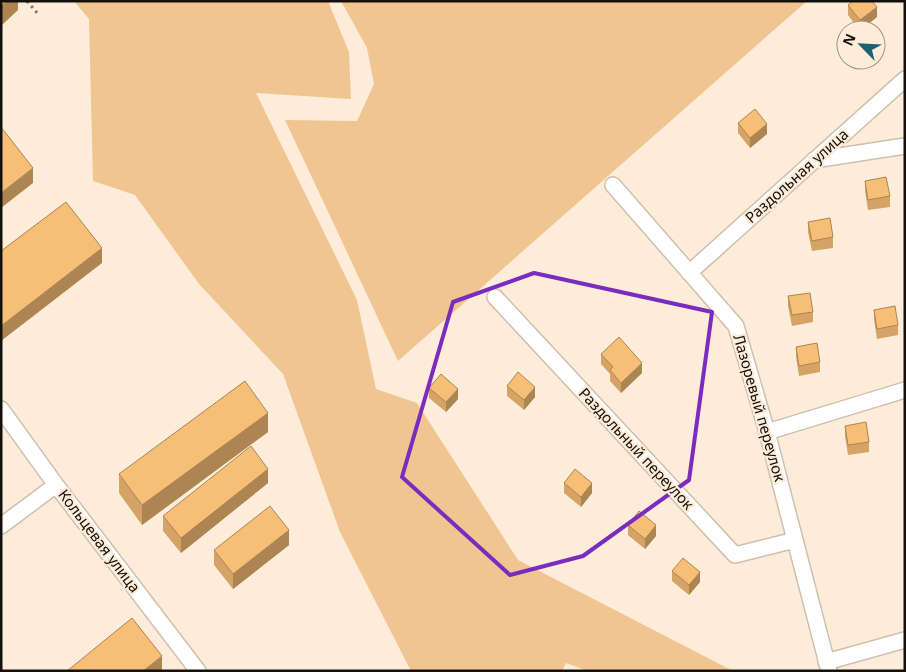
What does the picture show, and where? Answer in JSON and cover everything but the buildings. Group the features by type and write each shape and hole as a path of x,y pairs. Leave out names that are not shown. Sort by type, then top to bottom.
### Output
{"street":[{"name":"Раздольная улица","path":"689,273 905,78"},
{"path":"814,160 905,146"},
{"name":"Лазоревый переулок","path":"613,185 736,326 767,432 827,666"},
{"name":"Раздольный переулок","path":"496,298 735,555 795,540"},
{"path":"767,432 905,390"},
{"name":"Кольцевая улица","path":"1,409 56,485 198,671"},
{"path":"1,526 56,485"},
{"path":"827,666 905,640"}],"path":[{"path":"27,1 38,14"}],"highlighted area":[{"path":"534,273 712,312 689,480 583,556 510,575 402,477 453,302"}],"shaded area":[{"path":"74,1 328,1 349,52 351,99 256,93 357,300 376,389 417,403 518,560 733,671 588,671 566,663 562,671 411,671 340,532 283,374 199,284 135,195 93,181 89,19"},
{"path":"341,1 807,1 398,361 285,120 357,121 374,84 367,48"}]}
